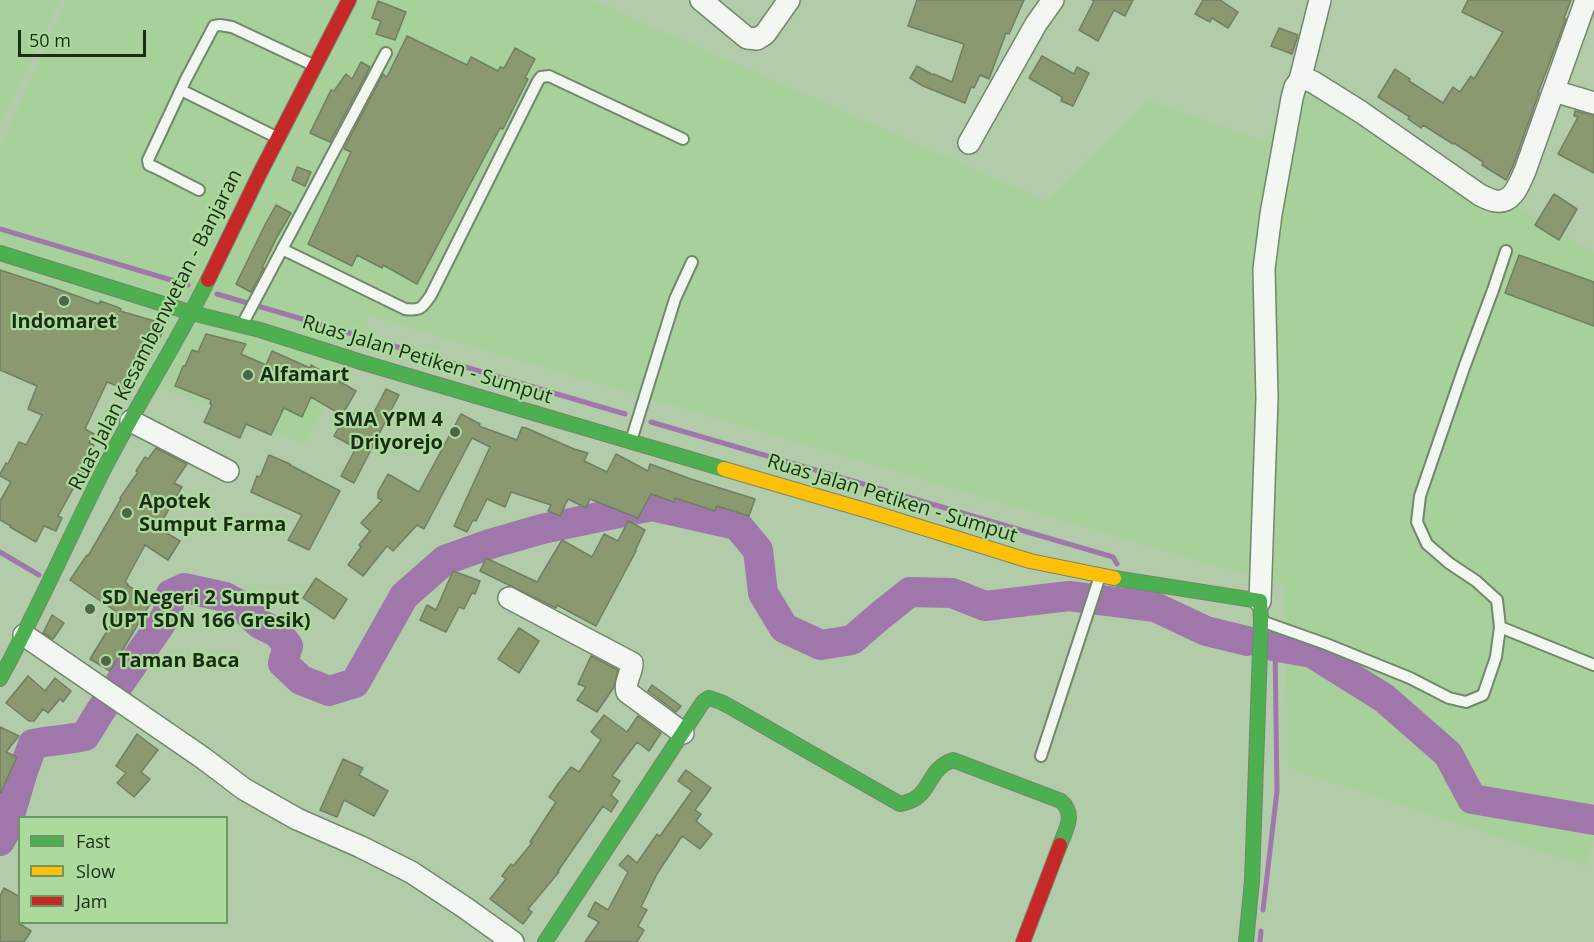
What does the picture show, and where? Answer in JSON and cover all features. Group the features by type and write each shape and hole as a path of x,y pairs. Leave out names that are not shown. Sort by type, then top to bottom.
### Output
{"main road":[{"name":"Ruas Jalan Kesambenwetan - Banjaran","path":"0,679 24,635 104,470 192,313 278,138 350,0"},
{"name":"Ruas Jalan Petiken - Sumput","path":"0,254 192,313 260,330 863,510 1098,583 1261,611"},
{"path":"1246,942 1252,881 1261,611"},
{"path":"545,942 703,702 710,698 734,709 900,804 908,804 916,800 939,767 946,761 953,760 1061,801 1070,813 1068,824 1023,942"}],"street":[{"path":"701,0 747,38 757,39 765,34 789,0"},
{"path":"969,143 1036,24 1053,0"},
{"path":"1261,611 1267,398 1264,269 1295,87 1300,80 1320,0"},
{"path":"1300,80 1306,79 1313,82 1361,112 1480,195 1495,201 1506,200 1516,191 1586,0"},
{"path":"1554,91 1594,103"},
{"path":"131,421 228,471"},
{"path":"509,598 632,663 626,683 627,692 683,733"},
{"path":"24,635 203,758 244,789 297,819 411,872 513,942"}],"lane":[{"path":"199,190 149,165 148,160 214,26 232,27 315,66"},
{"path":"242,326 386,53"},
{"path":"282,249 405,309 417,310 422,307 431,295 533,90 544,76 549,76 683,139"},
{"path":"182,90 278,138"},
{"path":"1261,611 1326,644 1410,678 1449,698 1466,702 1483,694 1496,657 1500,627 1497,600 1427,544 1417,522 1420,496 1506,252"},
{"path":"631,441 675,299 692,262"},
{"path":"1041,756 1098,583"},
{"path":"1500,627 1594,665"}],"shaded area":[{"path":"0,0 60,0 0,126"},
{"path":"67,0 592,0 1046,201 1148,100 1265,142 1313,82 1594,253 1594,835 1586,866 1288,768 1284,586 370,316 305,444 206,403 0,333 0,147"}],"building":[{"path":"917,0 1024,0 1009,34 1006,33 989,79 980,75 974,88 971,87 965,103 923,86 910,78 917,66 952,82 964,44 908,26"},
{"path":"1092,0 1133,0 1125,16 1114,10 1098,41 1079,30 1094,1"},
{"path":"1203,0 1220,0 1238,12 1228,28 1212,18 1210,22 1195,14"},
{"path":"1468,0 1571,0 1513,166 1506,180 1454,143 1423,125 1421,128 1408,119 1410,117 1378,97 1395,69 1443,103 1453,87 1460,92 1471,76 1474,79 1503,32 1462,12"},
{"path":"378,1 406,12 395,40 376,34 381,21 372,18"},
{"path":"1279,28 1298,35 1292,54 1271,46"},
{"path":"407,36 467,65 471,57 498,71 500,67 504,68 515,48 535,59 525,78 528,79 503,129 500,128 417,284 383,265 382,268 357,255 352,266 308,244 351,152 344,149 383,74 387,77"},
{"path":"1042,56 1074,74 1077,67 1089,73 1073,106 1061,101 1062,97 1029,78"},
{"path":"361,62 370,67 330,142 310,133 331,90 334,91 346,74 352,79"},
{"path":"1575,111 1594,115 1594,173 1558,154 1578,117 1574,116"},
{"path":"297,167 311,172 305,186 292,180"},
{"path":"1554,194 1577,209 1559,240 1535,225"},
{"path":"276,205 291,213 251,292 236,284"},
{"path":"1519,255 1594,282 1594,326 1505,293"},
{"path":"0,270 165,324 164,330 130,391 107,382 85,429 94,434 89,443 94,445 86,460 88,461 84,473 58,516 62,518 56,531 44,526 36,542 0,520 0,501 11,482 0,474 19,442 26,445 42,415 28,409 37,386 0,370"},
{"path":"206,334 246,344 241,354 266,365 272,351 310,368 311,365 356,391 342,415 311,397 302,417 284,408 271,435 246,424 240,438 204,422 212,405 211,400 175,386 192,350 198,352"},
{"path":"386,389 399,395 354,483 341,476 356,448 334,436 348,411 369,422"},
{"path":"461,414 480,424 479,426 517,440 522,427 526,428 588,453 584,461 607,472 616,454 648,471 650,464 755,499 749,516 717,506 715,511 675,498 674,502 651,494 638,518 590,499 586,508 568,499 560,516 548,511 551,505 511,492 505,507 487,499 476,521 473,520 467,532 454,526 490,447 472,438 424,529 417,525 393,551 387,546 363,576 348,565 370,531 361,523 382,500 378,498 378,492 388,474 419,492"},
{"path":"156,448 187,464 174,483 182,487 158,528 180,541 168,560 145,545 125,582 152,601 110,671 90,659 118,613 70,580 88,556 145,457 148,459"},
{"path":"269,455 340,491 309,550 288,540 302,515 251,492"},
{"path":"628,521 645,530 596,626 557,605 556,608 480,571 486,558 537,582 562,540 592,557 604,534 618,541"},
{"path":"453,571 480,581 475,594 472,593 464,609 459,607 446,632 420,620 427,605 436,610"},
{"path":"316,578 347,599 334,619 303,598"},
{"path":"52,615 64,623 53,639 43,633"},
{"path":"519,628 539,641 519,673 498,659"},
{"path":"591,656 618,670 614,687 597,712 577,700 586,687 578,684"},
{"path":"28,676 45,691 55,678 71,691 63,702 60,699 48,713 43,709 34,721 29,721 6,703"},
{"path":"652,685 681,706 676,712 648,691"},
{"path":"604,715 627,732 638,716 661,733 649,751 637,742 612,776 620,781 611,795 618,801 611,812 603,806 559,872 528,909 532,912 523,924 490,899 506,879 502,876 511,864 513,866 532,843 530,842 556,802 549,797 558,784 571,767 579,772 601,740 591,732"},
{"path":"0,727 19,736 6,752 17,757 0,794"},
{"path":"137,734 158,750 141,772 150,779 134,797 117,783 126,773 116,766"},
{"path":"343,759 363,768 359,775 388,791 374,816 344,800 337,817 320,810"},
{"path":"686,770 711,788 695,810 701,814 696,821 712,834 700,849 682,836 657,874 641,907 647,910 638,926 644,930 637,942 585,942 599,922 588,916 595,902 608,910 628,872 619,865 628,855 637,863 657,834 660,836 692,791 678,781"},
{"path":"4,888 18,896 18,924 31,931 24,942 0,942 0,896"}],"waterway":[{"path":"0,229 188,285"},
{"path":"217,294 625,414"},
{"path":"651,422 1113,557 1117,564"},
{"path":"0,841 5,832 33,744 85,736 167,614 171,594 184,588 225,597 240,605 260,624 278,633 288,646 283,663 301,680 329,691 355,683 404,596 445,560 542,529 652,506 737,525 758,550 763,593 784,628 821,645 852,640 910,592 952,593 985,606 1069,596 1155,607 1206,631 1247,641"},
{"path":"0,552 39,575"},
{"path":"1135,596 1140,605"},
{"path":"1273,646 1312,653 1384,698 1448,754 1472,799 1594,820"},
{"path":"1263,910 1277,791 1275,646"},
{"path":"1260,942 1261,931"}],"traffic: fast":[{"path":"0,253 192,313 260,330 724,469"},
{"path":"0,679 103,471 208,280"},
{"path":"1114,578 1260,601 1252,881 1246,942"},
{"path":"545,942 703,702 709,698 734,709 900,804 919,796 937,770 953,760 1061,801 1066,806 1069,816 1060,845"}],"traffic: slow":[{"path":"724,469 1030,561 1114,578"}],"traffic: jam":[{"path":"208,280 349,0"},
{"path":"1023,942 1060,845"}],"place":[{"name":"Indomaret","path":"64,301"},
{"name":"Alfamart","path":"248,375"},
{"name":"SMA YPM 4 Driyorejo","path":"455,432"},
{"name":"Apotek Sumput Farma","path":"127,513"},
{"name":"SD Negeri 2 Sumput (UPT SDN 166 Gresik)","path":"90,609"},
{"name":"Taman Baca","path":"106,661"}]}
